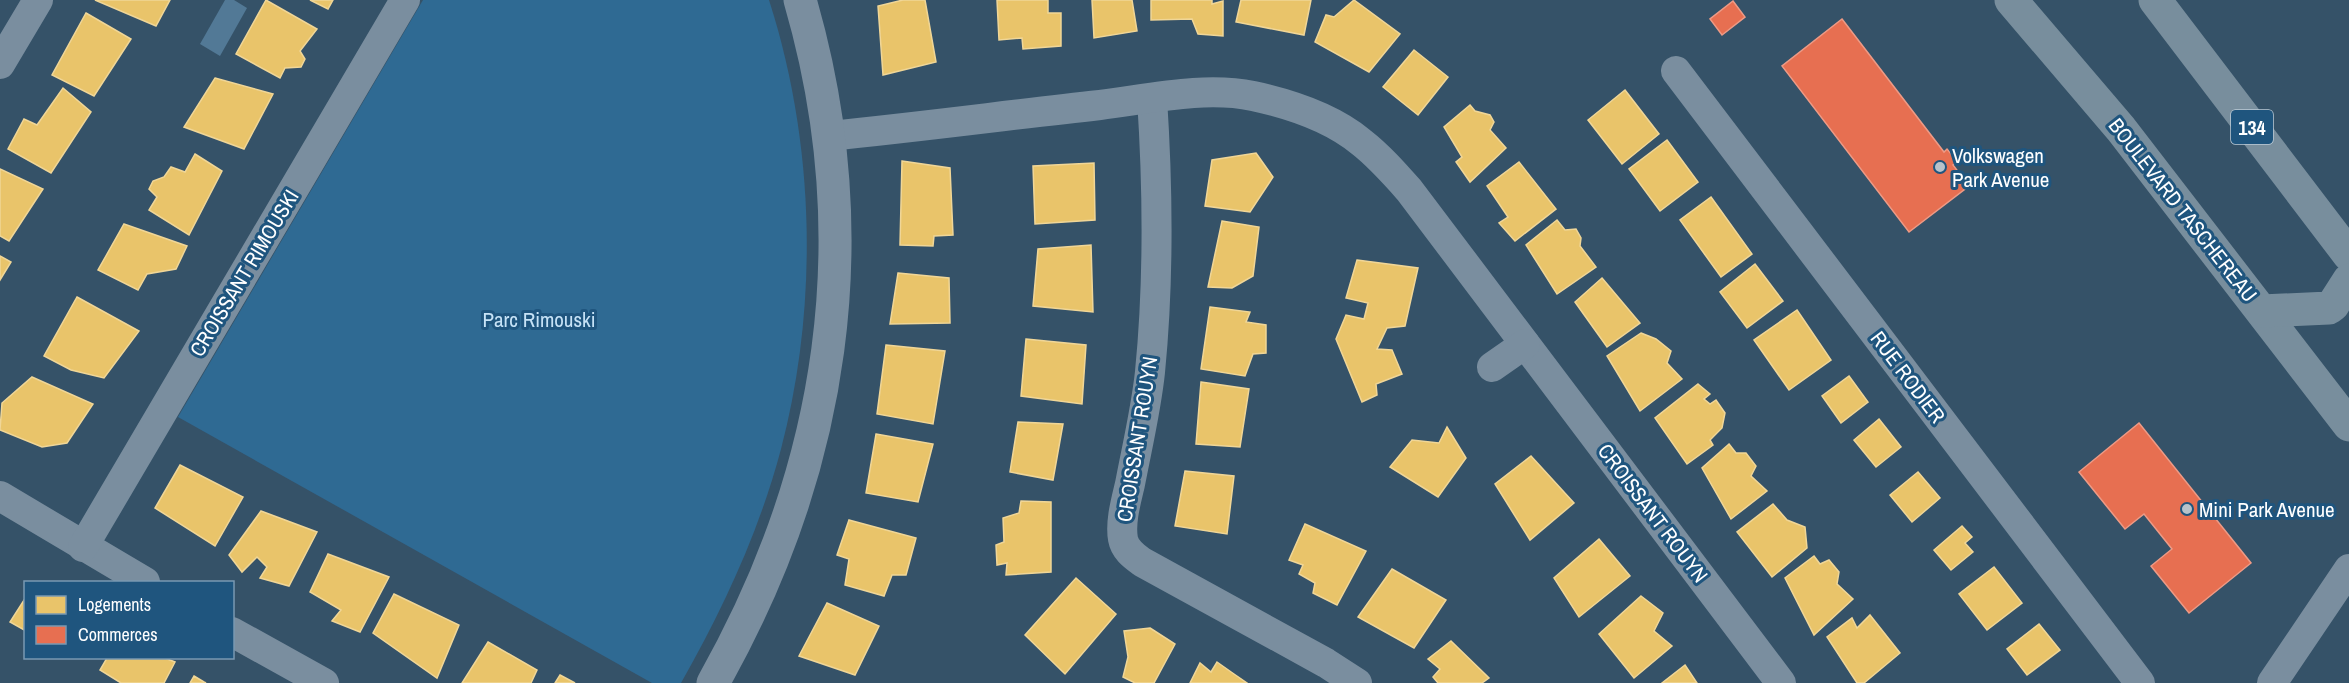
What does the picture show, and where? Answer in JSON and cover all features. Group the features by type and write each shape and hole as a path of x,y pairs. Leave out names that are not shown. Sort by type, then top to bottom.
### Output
{"main road":[{"name":"BOULEVARD TASCHEREAU","path":"2011,0 2121,129 2349,425"},
{"name":"134","path":"2155,0 2349,255"},
{"path":"2262,311 2329,308 2349,280"}],"street":[{"path":"0,64 38,0"},
{"name":"CROISSANT RIMOUSKI","path":"83,547 405,0"},
{"path":"714,683 743,628 769,570 797,491 816,425 830,347 835,278 833,183 829,136 816,63 800,0"},
{"name":"RUE RODIER","path":"1676,70 2140,683"},
{"name":"CROISSANT ROUYN","path":"829,136 1200,94 1251,96 1308,112 1360,140 1409,190 1781,683"},
{"name":"CROISSANT ROUYN","path":"1152,98 1157,279 1155,314 1146,401 1124,515 1122,538 1131,554 1142,562 1335,668 1357,683"},
{"path":"1492,367 1525,344"},
{"path":"0,496 143,581"},
{"path":"2272,683 2349,569"},
{"path":"234,633 324,683"}],"green space":[{"name":"Parc Rimouski","path":"423,0 769,0 796,110 803,167 806,281 802,338 781,449 762,510 725,598 681,683 652,683 178,417"}],"shaded area":[{"path":"225,0 234,0 247,8 220,56 200,44"}],"building: Logements":[{"path":"95,0 170,0 156,26"},
{"path":"266,0 317,29 300,51 305,59 301,67 285,68 280,78 236,54"},
{"path":"310,0 333,0 328,9"},
{"path":"903,0 925,0 936,62 883,75 878,6"},
{"path":"997,0 1048,0 1048,13 1061,13 1061,46 1023,49 1022,38 999,40"},
{"path":"1092,0 1132,0 1137,31 1094,38"},
{"path":"1151,0 1212,0 1212,4 1223,1 1223,36 1198,34 1192,19 1151,20"},
{"path":"1241,0 1311,0 1304,35 1236,22"},
{"path":"1354,0 1400,34 1369,72 1315,42 1326,15 1334,17"},
{"path":"86,13 131,39 94,96 52,75"},
{"path":"1414,50 1448,77 1418,115 1383,87"},
{"path":"215,78 273,94 244,149 184,127"},
{"path":"63,88 91,112 51,173 8,149 24,119 37,125"},
{"path":"1625,90 1659,134 1622,164 1588,120"},
{"path":"1470,105 1475,111 1490,115 1494,122 1490,130 1506,148 1470,182 1456,162 1462,157 1444,127"},
{"path":"1667,140 1698,182 1660,211 1629,169"},
{"path":"1256,153 1273,177 1250,212 1205,206 1212,160"},
{"path":"195,154 222,171 189,235 149,210 157,197 149,189 153,181 164,177 171,167 185,172"},
{"path":"902,161 950,168 953,235 934,236 933,246 900,245"},
{"path":"1519,162 1556,209 1515,241 1499,223 1508,217 1487,186"},
{"path":"1094,163 1095,220 1035,224 1033,166"},
{"path":"0,169 43,189 9,241 0,236"},
{"path":"1711,197 1752,254 1721,277 1680,220"},
{"path":"1557,220 1565,230 1576,229 1581,238 1580,246 1596,267 1557,294 1526,245"},
{"path":"1222,221 1259,227 1253,276 1232,288 1208,287"},
{"path":"124,224 187,246 176,269 147,274 138,290 98,270"},
{"path":"1091,245 1093,312 1033,306 1038,249"},
{"path":"0,256 11,262 0,280"},
{"path":"1357,260 1418,268 1405,326 1387,328 1377,349 1392,350 1402,374 1376,384 1377,395 1362,402 1336,339 1346,315 1364,319 1368,303 1346,298"},
{"path":"1755,264 1783,301 1747,328 1720,292"},
{"path":"898,273 949,278 950,323 890,324"},
{"path":"1602,278 1640,323 1607,347 1575,302"},
{"path":"77,297 139,331 104,378 71,370 44,356"},
{"path":"1210,307 1250,312 1246,322 1266,325 1266,353 1253,354 1245,376 1201,369"},
{"path":"1797,310 1831,360 1789,390 1754,340"},
{"path":"1641,333 1656,339 1671,351 1667,363 1682,379 1640,411 1607,356"},
{"path":"1026,339 1086,345 1082,404 1021,396"},
{"path":"886,345 945,351 933,424 877,414"},
{"path":"1849,376 1868,402 1841,423 1822,396"},
{"path":"32,377 93,404 67,443 42,447 0,430 2,403"},
{"path":"1201,382 1249,389 1240,447 1196,444"},
{"path":"1698,384 1710,394 1704,399 1710,404 1716,400 1725,413 1722,428 1710,440 1713,445 1687,464 1655,418"},
{"path":"1879,419 1901,447 1876,467 1854,440"},
{"path":"1018,422 1063,424 1053,480 1010,472"},
{"path":"1447,427 1466,458 1438,497 1390,467 1412,440 1439,443"},
{"path":"876,434 933,444 918,502 866,493"},
{"path":"1729,444 1736,453 1746,453 1756,466 1751,476 1767,491 1731,519 1702,468"},
{"path":"1531,456 1574,503 1530,540 1495,484"},
{"path":"180,465 243,497 215,546 155,508"},
{"path":"1185,471 1234,476 1227,534 1175,526"},
{"path":"1918,472 1940,498 1912,522 1890,495"},
{"path":"1021,501 1051,502 1051,572 1006,575 1007,563 997,565 996,545 1004,542 1003,518 1019,513"},
{"path":"1773,504 1787,520 1805,527 1807,548 1772,577 1737,532"},
{"path":"261,511 317,532 289,586 260,578 267,567 257,557 242,572 229,555"},
{"path":"849,520 916,538 906,575 892,575 884,596 845,585 849,559 837,555"},
{"path":"1305,524 1366,551 1337,605 1313,593 1315,583 1299,574 1303,565 1289,560"},
{"path":"1962,526 1972,537 1965,543 1973,552 1951,570 1934,550"},
{"path":"1599,539 1630,576 1579,617 1554,578"},
{"path":"328,554 389,577 360,632 332,621 341,610 310,592"},
{"path":"1814,556 1820,564 1829,560 1839,572 1837,584 1853,599 1814,635 1785,578"},
{"path":"1994,567 2022,603 1987,630 1959,594"},
{"path":"1392,569 1446,600 1414,648 1358,617"},
{"path":"1076,578 1116,614 1065,674 1025,635"},
{"path":"394,594 459,625 437,678 373,633"},
{"path":"1641,596 1663,613 1654,631 1672,646 1634,678 1599,634"},
{"path":"24,600 24,630 10,622"},
{"path":"827,603 879,626 855,675 799,656"},
{"path":"1870,615 1900,653 1864,683 1857,683 1827,637 1852,618 1857,628"},
{"path":"2039,624 2060,650 2027,675 2007,649"},
{"path":"1150,628 1175,644 1154,683 1135,683 1123,677 1128,657 1124,631"},
{"path":"1451,641 1489,678 1482,683 1438,683 1433,677 1440,669 1428,659"},
{"path":"488,642 537,670 531,683 462,683"},
{"path":"106,659 168,659 175,662 164,683 121,683 100,670"},
{"path":"1217,662 1247,683 1190,683 1200,663 1211,672"},
{"path":"1685,665 1697,683 1662,683"},
{"path":"560,675 575,683 555,683"},
{"path":"194,676 204,682 206,683 190,683"}],"building: Commerces":[{"path":"1733,1 1745,17 1722,35 1710,19"},
{"path":"1842,19 1944,152 1947,149 1958,162 1953,165 1969,186 1909,232 1782,66"},
{"path":"2139,423 2251,563 2189,613 2151,566 2172,549 2144,514 2125,529 2079,472"}],"place":[{"name":"Volkswagen Park Avenue","path":"1940,167"},
{"name":"Mini Park Avenue","path":"2187,509"}]}
